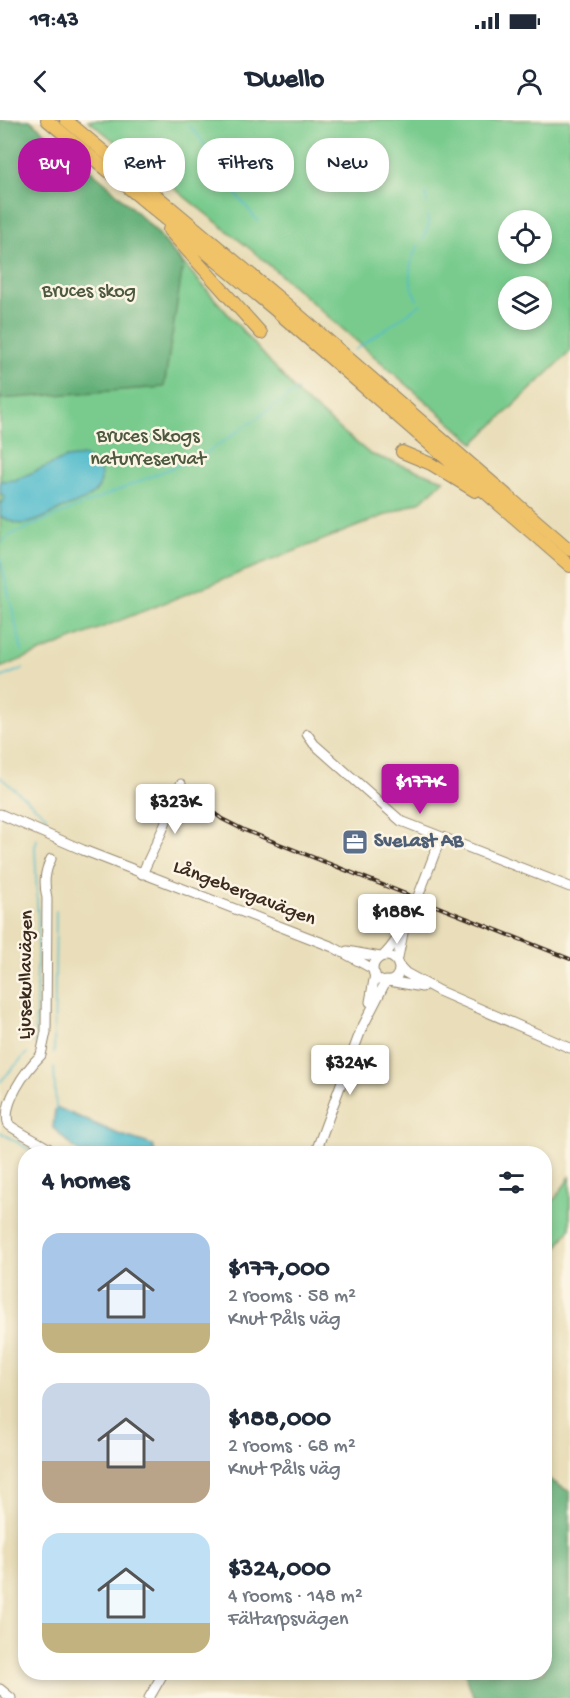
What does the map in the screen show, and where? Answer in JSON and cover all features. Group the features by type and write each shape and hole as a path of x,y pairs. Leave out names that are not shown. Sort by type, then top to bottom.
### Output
{"highway":[{"path":"47,120 333,360 570,566"},
{"path":"66,120 285,303 570,550"},
{"path":"136,194 261,333"},
{"path":"402,452 431,464 468,486 541,540"},
{"path":"498,487 570,538"}],"street":[{"path":"307,734 314,744 394,817 570,887"},
{"name":"Långebergavägen","path":"142,874 181,784"},
{"name":"Långebergavägen","path":"0,814 142,874 333,947 381,957"},
{"path":"318,1146 361,1030 372,993 376,961 390,950 405,922 441,837"},
{"name":"Ljusekullavägen","path":"44,1146 7,1124 0,1113 6,1090 44,1050 47,898 45,886 46,870 51,860"},
{"path":"361,1030 388,981 397,975 405,922"},
{"name":"Långebergavägen","path":"333,947 374,972"},
{"path":"381,957 389,956 406,973 439,991 570,1048"},
{"path":"374,972 378,979 439,991"},
{"path":"149,1698 159,1680"},
{"path":"0,1689 11,1698"}],"green space":[{"name":"Bruces Skogs naturreservat","path":"0,120 21,120 43,138 18,138 18,192 91,192 91,177 103,186 103,192 110,192 147,222 301,397 370,454 444,480 421,501 0,668"},
{"name":"Bruces skog","path":"0,120 30,120 52,138 18,138 18,192 91,192 91,170 103,180 103,192 115,192 157,232 183,265 164,387 0,399"},
{"path":"88,120 570,120 570,352 474,443 254,252 179,192 185,192 185,138 111,138"},
{"path":"570,1177 570,1229 552,1255 552,1203"},
{"path":"552,1481 570,1492 570,1698 474,1698 468,1680 552,1680"}],"water":[{"path":"84,456 96,464 101,476 98,489 93,494 26,524 16,523 0,516 0,504 5,497 0,493 0,481 15,480 66,458"},
{"path":"58,1108 118,1134 153,1146 72,1146 53,1128 55,1110"}],"waterway":[{"path":"190,126 201,139 223,178 258,221"},
{"path":"426,195 427,203"},
{"path":"423,240 429,224 427,216"},
{"path":"417,300 412,286 410,266 418,246"},
{"path":"355,350 421,304"},
{"path":"0,544 10,535 205,454 298,390"},
{"path":"0,557 22,651"},
{"path":"0,678 24,668"},
{"path":"0,777 46,816 44,825"},
{"path":"35,1044 38,923 35,847 37,839"},
{"path":"54,1053 56,911"},
{"path":"0,1082 27,1053"},
{"path":"54,1067 56,1109"},
{"path":"0,1132 24,1146"}],"railway":[{"path":"197,800 222,819 244,830 570,959"}],"place":[{"name":"SveLast AB","path":"355,842"}]}
